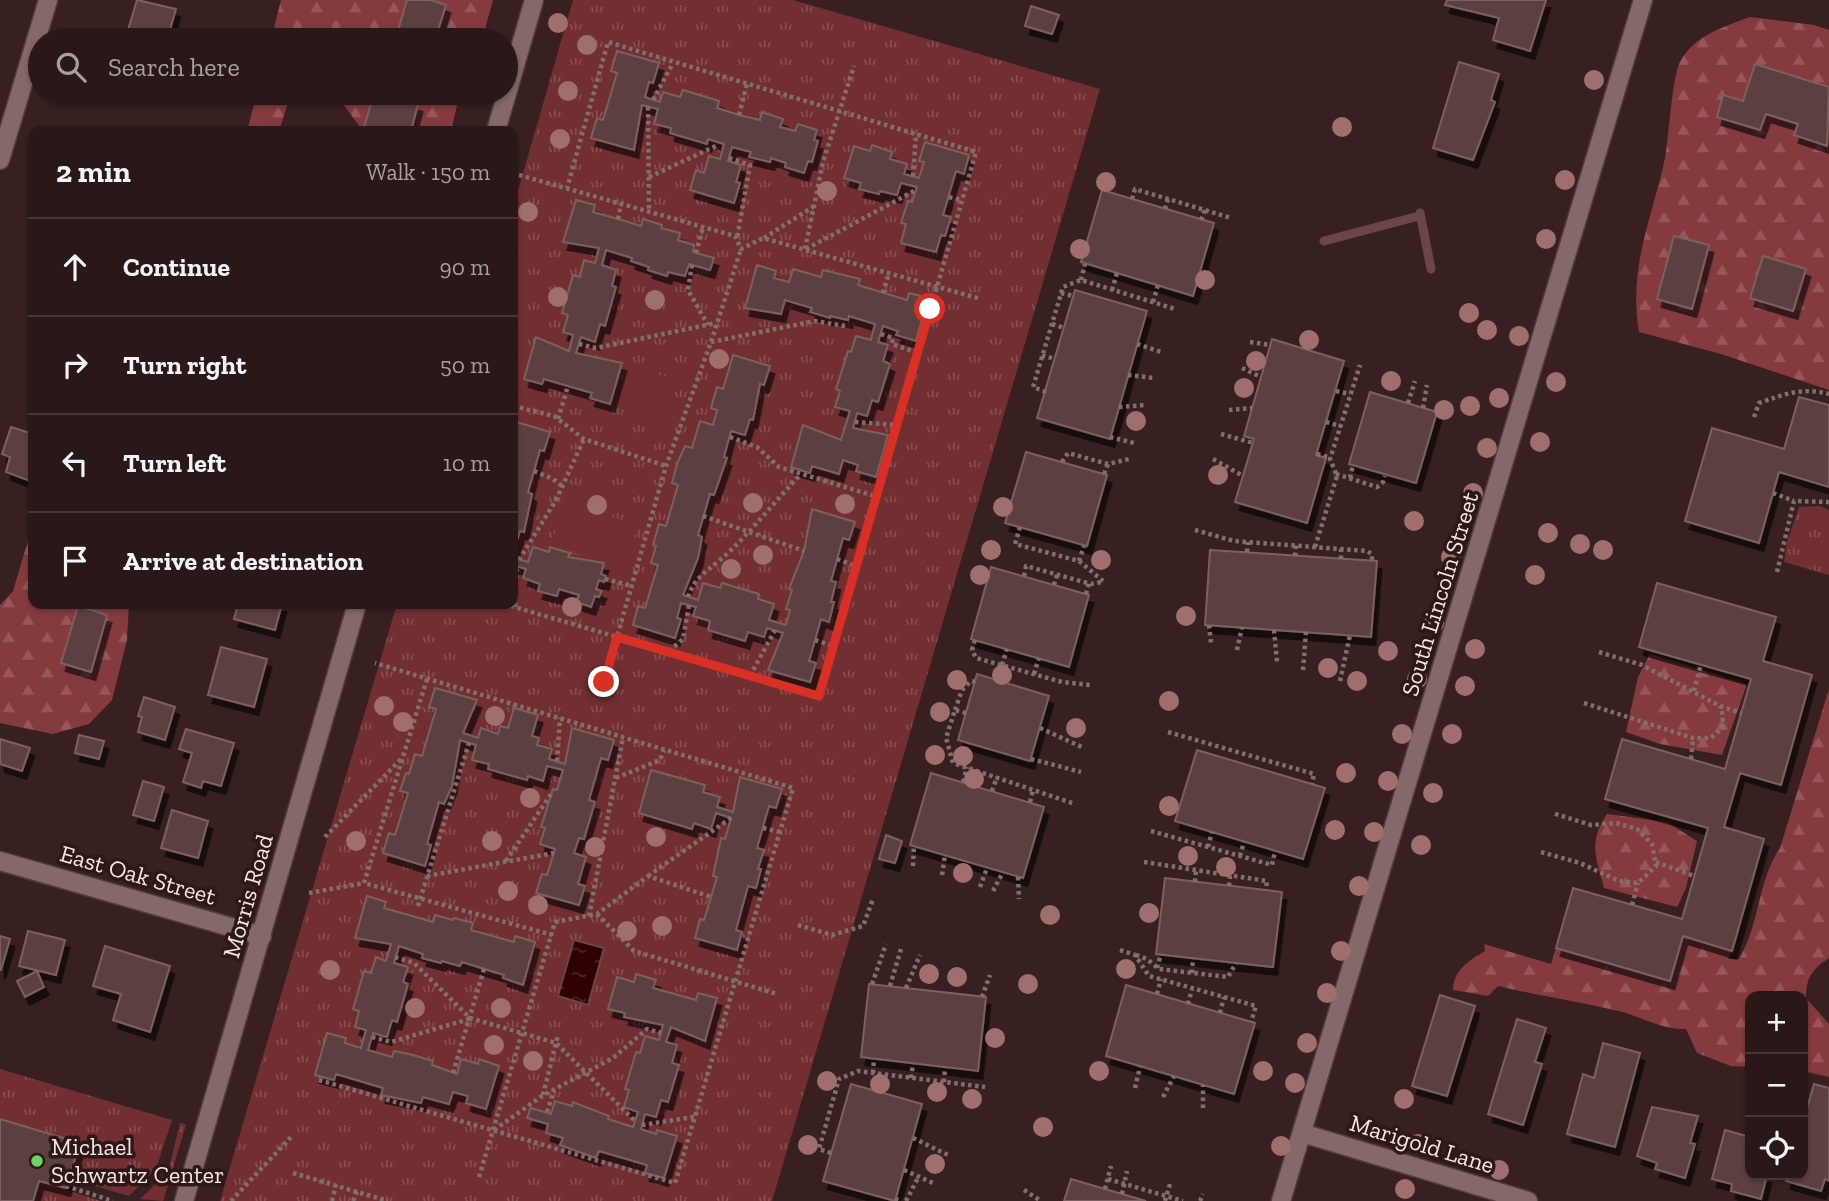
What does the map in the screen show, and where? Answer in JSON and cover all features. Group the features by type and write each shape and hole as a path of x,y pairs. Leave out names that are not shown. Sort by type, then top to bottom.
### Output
{"street":[{"path":"40,28 48,0"},
{"path":"518,55 534,0"},
{"name":"South Lincoln Street","path":"1281,1201 1643,0"},
{"path":"0,160 28,67"},
{"path":"497,126 504,105"},
{"name":"Morris Road","path":"184,1201 356,609"},
{"name":"East Oak Street","path":"0,861 261,936"},
{"name":"Marigold Lane","path":"1302,1133 1528,1201"}],"path":[{"path":"518,608 819,696 976,152 608,42 567,188"},
{"path":"653,100 673,63"},
{"path":"805,250 822,162 854,66"},
{"path":"739,114 747,84"},
{"path":"648,107 649,212"},
{"path":"914,176 916,134"},
{"path":"649,177 716,146"},
{"path":"729,158 751,165 736,239"},
{"path":"519,175 735,236 741,248 711,342 666,466 604,682"},
{"path":"1132,199 1135,189 1231,218"},
{"path":"805,250 916,190"},
{"path":"948,197 961,200"},
{"path":"1165,209 1168,199"},
{"path":"618,219 621,204"},
{"path":"741,248 763,239 814,206"},
{"path":"1201,220 1205,210"},
{"path":"696,253 703,226"},
{"path":"763,239 981,299"},
{"path":"1081,279 1085,264"},
{"path":"692,265 688,290 708,325"},
{"path":"883,293 889,273"},
{"path":"1112,290 1117,273"},
{"path":"1045,392 1033,387 1063,287 1081,279 1175,309"},
{"path":"1153,302 1158,285"},
{"path":"1061,293 1073,296"},
{"path":"711,342 815,321 845,326"},
{"path":"579,344 596,348 717,323"},
{"path":"1052,324 1064,328"},
{"path":"881,334 892,338 892,344 918,352"},
{"path":"1250,342 1271,345"},
{"path":"1137,344 1161,352"},
{"path":"1042,355 1055,359"},
{"path":"1315,547 1336,474 1331,458 1360,365"},
{"path":"1242,369 1261,377"},
{"path":"1128,375 1154,378"},
{"path":"1408,403 1415,381"},
{"path":"1423,408 1427,385"},
{"path":"558,419 568,386"},
{"path":"1754,417 1759,403 1767,400 1808,388 1829,394"},
{"path":"1336,391 1350,394"},
{"path":"1119,407 1146,405"},
{"path":"518,407 558,419 584,439 666,466"},
{"path":"1229,410 1252,408"},
{"path":"855,422 897,425"},
{"path":"1326,422 1340,426"},
{"path":"1221,434 1253,443"},
{"path":"730,437 747,441 779,467 875,496"},
{"path":"1110,437 1134,443"},
{"path":"519,560 562,486 584,439"},
{"path":"1062,462 1069,453 1108,464 1129,460"},
{"path":"1317,454 1331,458"},
{"path":"1213,459 1243,476"},
{"path":"1104,474 1108,464"},
{"path":"1350,478 1353,465"},
{"path":"534,471 562,486"},
{"path":"1336,474 1377,487 1385,476"},
{"path":"688,597 693,583 703,571 720,560 800,475"},
{"path":"1773,492 1794,501 1829,502"},
{"path":"1777,572 1794,501"},
{"path":"703,516 804,551"},
{"path":"1020,527 1015,544 1079,561 1103,581 1089,583 1026,566 1024,576"},
{"path":"1195,530 1248,541 1367,551 1372,554 1372,561"},
{"path":"1247,552 1248,541"},
{"path":"1295,556 1296,545"},
{"path":"1079,561 1084,546"},
{"path":"1341,549 1341,559"},
{"path":"837,559 856,566"},
{"path":"1054,584 1057,575"},
{"path":"605,579 632,586"},
{"path":"1086,594 1089,583"},
{"path":"669,652 683,639 689,605"},
{"path":"1209,625 1211,643"},
{"path":"1237,650 1242,627"},
{"path":"1274,629 1277,662"},
{"path":"750,676 775,631"},
{"path":"1303,670 1307,632"},
{"path":"1340,681 1350,635"},
{"path":"815,640 834,646"},
{"path":"975,640 972,650 976,657 1034,674 1090,685"},
{"path":"1002,665 1007,649"},
{"path":"1599,652 1642,665 1720,706 1741,713"},
{"path":"1034,674 1039,658"},
{"path":"318,1080 675,1184 793,788 375,663"},
{"path":"1694,691 1700,664"},
{"path":"364,883 427,679"},
{"path":"975,682 971,681 962,690 946,738 953,763 1075,804"},
{"path":"1584,703 1693,738 1710,738 1722,728 1720,706"},
{"path":"955,710 966,713"},
{"path":"557,761 559,718"},
{"path":"1040,728 1084,748"},
{"path":"1168,732 1314,774 1312,784"},
{"path":"589,916 623,737"},
{"path":"1691,759 1693,738"},
{"path":"418,906 469,743"},
{"path":"615,779 660,760 664,750"},
{"path":"1228,759 1231,750"},
{"path":"325,837 404,756"},
{"path":"1031,759 1081,772"},
{"path":"1264,770 1267,761"},
{"path":"963,782 967,767"},
{"path":"992,791 996,778"},
{"path":"1030,802 1033,790"},
{"path":"505,862 551,794"},
{"path":"1552,813 1591,825 1616,822 1637,828 1652,844 1656,866 1638,883 1632,905"},
{"path":"479,1177 555,922 597,914 731,818"},
{"path":"763,828 780,832"},
{"path":"1151,831 1272,865 1275,851"},
{"path":"1208,847 1212,832"},
{"path":"1240,856 1244,842"},
{"path":"913,866 914,846"},
{"path":"1541,852 1580,863 1619,881 1638,883"},
{"path":"427,876 554,853"},
{"path":"942,875 945,855"},
{"path":"1144,862 1267,881 1266,890"},
{"path":"1656,862 1694,876"},
{"path":"980,887 987,868"},
{"path":"1195,882 1196,870"},
{"path":"993,891 1003,872"},
{"path":"648,876 711,897"},
{"path":"1229,886 1230,876"},
{"path":"1017,877 1019,900"},
{"path":"309,893 364,883 552,935"},
{"path":"798,925 832,935 863,926 873,899"},
{"path":"597,914 634,951 777,994"},
{"path":"872,984 886,944"},
{"path":"890,986 901,949"},
{"path":"1120,950 1147,959 1157,968 1228,978 1236,963"},
{"path":"906,988 920,954"},
{"path":"1157,968 1161,954"},
{"path":"1135,955 1149,976 1256,1006 1251,1022"},
{"path":"395,957 414,963 470,1018 556,1043 635,1121"},
{"path":"1192,973 1193,958"},
{"path":"453,1073 484,969"},
{"path":"982,997 990,975"},
{"path":"1157,994 1161,979"},
{"path":"1188,1004 1192,989"},
{"path":"1220,1013 1224,997"},
{"path":"372,1037 391,1042 470,1018"},
{"path":"493,1131 542,1096 613,1058 647,1029 661,1033"},
{"path":"542,1096 558,1035"},
{"path":"873,1073 874,1059"},
{"path":"911,1078 913,1063"},
{"path":"944,1082 945,1067"},
{"path":"1135,1088 1140,1067"},
{"path":"831,1153 819,1149 839,1079 858,1071 985,1087"},
{"path":"1163,1097 1174,1076"},
{"path":"1203,1085 1203,1108"},
{"path":"547,1112 554,1090"},
{"path":"642,1125 694,1117"},
{"path":"231,1201 291,1138"},
{"path":"913,1138 950,1156"},
{"path":"1105,1189 1111,1166"},
{"path":"904,1170 933,1183"},
{"path":"1122,1194 1127,1171"},
{"path":"293,1173 386,1201"},
{"path":"895,1199 904,1201 919,1176"},
{"path":"1108,1179 1183,1201"},
{"path":"1166,1198 1170,1184"},
{"path":"332,1201 336,1185"},
{"path":"66,1186 113,1201"},
{"path":"1024,1190 1041,1201"},
{"path":"354,1201 357,1191"},
{"path":"1200,1201 1203,1194"}],"green space":[{"path":"281,0 493,0 485,28 274,28"},
{"path":"573,0 793,0 1100,89 772,1201 220,1201 396,609 518,609 518,191"},
{"path":"1750,17 1814,25 1829,30 1829,390 1721,354 1639,332 1636,308 1639,264 1665,158 1677,70 1686,53 1701,39"},
{"path":"254,105 287,105 281,126 248,126"},
{"path":"344,105 457,105 452,126 359,126"},
{"path":"636,368 676,380 664,420 624,408"},
{"path":"565,502 638,525 624,568 551,545"},
{"path":"1820,506 1829,510 1829,575 1784,562 1787,542 1799,507"},
{"path":"28,541 28,609 129,609 127,640 112,700 89,724 53,734 0,723 0,605 13,591"},
{"path":"1650,654 1747,684 1722,755 1660,744 1626,732 1638,677"},
{"path":"1829,689 1829,958 1811,975 1807,991 1745,991 1745,1067 1731,1066 1697,1053 1686,1029 1659,1025 1623,1012 1498,986 1488,996 1453,990 1459,971 1485,951 1484,944 1551,964 1556,948 1669,981 1683,936 1732,951 1728,959 1739,959 1751,931 1767,874 1780,848"},
{"path":"1607,814 1667,822 1697,841 1686,888 1677,907 1604,888 1595,850 1597,833"},
{"path":"1808,1000 1829,1024 1829,1077 1808,1072"},
{"path":"0,1069 172,1120 156,1169 129,1196 68,1178 0,1119"},
{"path":"180,1123 186,1125 163,1201 140,1199 168,1172"},
{"path":"39,1181 101,1201 33,1201"}],"water":[{"path":"574,940 604,948 588,1005 558,996"}],"building":[{"path":"137,0 176,9 170,28 129,28"},
{"path":"407,0 431,0 446,5 439,28 399,28"},
{"path":"1447,0 1546,0 1530,51 1493,40 1499,18 1445,5"},
{"path":"1031,6 1059,15 1052,34 1025,26"},
{"path":"617,51 659,63 645,97 660,102 663,92 680,97 683,90 719,101 717,108 739,115 760,120 762,112 783,119 780,127 795,131 798,124 817,130 814,140 818,141 812,162 808,161 804,173 785,167 786,163 771,158 770,162 749,157 751,152 732,147 728,161 741,165 736,182 740,183 734,203 690,190 696,170 704,173 709,156 720,159 724,144 708,139 707,144 670,133 671,128 654,124 658,109 642,105 634,150 591,138 597,118 603,120 617,73 611,71"},
{"path":"1459,62 1499,74 1491,100 1495,102 1473,160 1433,148"},
{"path":"1755,64 1829,87 1827,146 1794,135 1798,124 1766,114 1760,130 1717,117 1723,95 1743,101"},
{"path":"371,105 418,105 412,126 364,126"},
{"path":"925,142 969,155 964,174 956,171 943,215 951,217 945,236 941,235 936,252 901,243 906,224 901,223 908,201 912,202 917,187 901,183 897,195 880,191 879,194 859,189 861,183 844,178 854,146 870,151 872,145 892,152 890,159 907,164 904,174 919,178 924,162 919,161"},
{"path":"1102,190 1214,223 1193,296 1081,262"},
{"path":"576,200 595,205 593,212 641,226 643,219 662,225 661,228 680,233 678,240 694,245 693,252 714,258 710,270 689,264 685,276 668,272 667,276 648,270 649,267 631,261 632,258 606,250 602,265 616,270 612,286 616,287 605,326 600,324 595,342 581,337 576,353 622,363 610,404 590,398 592,393 544,379 542,384 524,379 536,337 569,351 573,335 563,332 568,315 562,313 573,275 580,277 584,260 595,263 599,248 563,242"},
{"path":"1674,236 1709,245 1692,309 1657,299"},
{"path":"1763,256 1806,269 1793,311 1750,298"},
{"path":"757,265 776,271 774,278 789,282 793,269 821,277 823,270 860,279 858,285 907,300 909,293 928,298 916,341 896,335 898,331 883,326 878,342 888,345 883,361 890,364 878,402 872,400 867,416 857,413 853,428 888,435 876,477 856,471 858,465 843,460 839,474 812,466 810,473 791,467 803,425 841,440 850,411 835,407 840,391 836,389 848,351 851,352 856,336 871,340 875,324 849,316 848,320 830,318 810,312 812,308 785,300 781,314 745,308"},
{"path":"1075,290 1147,311 1110,439 1037,418"},
{"path":"1272,339 1344,361 1316,455 1326,458 1307,523 1235,502 1254,439 1244,436"},
{"path":"733,355 770,366 764,385 760,384 753,420 750,419 745,435 731,431 724,457 727,458 714,495 710,494 698,535 702,537 698,558 683,595 698,600 703,583 720,588 722,583 759,594 758,599 774,604 769,620 786,625 790,610 786,609 792,590 789,589 804,551 812,509 855,522 849,540 843,538 831,581 836,582 829,622 821,619 809,661 816,663 810,682 768,670 783,633 767,628 764,637 748,632 745,641 708,630 710,621 693,616 696,607 681,603 677,618 681,619 675,638 633,625 638,606 645,608 658,565 651,563 656,546 653,545 659,524 666,526 678,485 672,483 677,464 685,446 692,448 700,421 713,425 717,410 711,408 717,387 723,389"},
{"path":"1370,392 1437,412 1416,483 1349,464"},
{"path":"1799,397 1829,405 1829,487 1779,472 1759,543 1685,521 1712,428 1784,449"},
{"path":"518,422 550,432 544,451 540,450 528,492 532,494 524,532 520,531 518,538"},
{"path":"11,427 28,432 28,480 6,472 10,457 2,454"},
{"path":"1026,452 1107,475 1087,546 1005,523"},
{"path":"533,547 549,552 550,547 570,553 568,557 604,563 601,574 606,576 604,582 599,580 596,589 602,591 599,597 595,596 591,607 576,602 579,595 559,589 557,596 538,591 540,584 523,578 526,569 518,567 518,559 528,562"},
{"path":"1210,550 1377,561 1371,637 1205,625"},
{"path":"991,567 1089,595 1069,667 971,639"},
{"path":"1657,583 1776,617 1763,661 1812,675 1781,785 1740,773 1724,827 1764,839 1732,951 1683,936 1670,981 1556,948 1573,888 1682,919 1708,828 1605,799 1622,739 1725,769 1751,679 1639,647"},
{"path":"77,609 107,615 91,672 61,663"},
{"path":"237,609 281,609 275,630 234,619"},
{"path":"221,647 267,659 254,707 208,695"},
{"path":"977,674 1049,696 1030,761 958,740"},
{"path":"435,688 477,700 463,733 478,738 481,728 498,734 500,726 508,728 514,708 538,715 532,736 539,738 537,745 552,749 549,759 565,764 572,728 614,740 608,760 601,758 589,800 595,802 584,839 579,838 574,853 586,857 578,884 585,886 579,905 536,893 542,874 547,875 555,849 540,844 545,828 541,827 553,789 557,790 563,770 547,766 543,781 528,776 527,780 488,769 489,764 472,760 476,745 460,740 452,786 444,804 439,802 427,844 431,845 425,866 383,853 389,833 395,835 408,793 400,791 406,773 409,774 415,754 422,756 436,709 429,707"},
{"path":"144,697 175,707 165,740 138,732 142,717 138,716"},
{"path":"186,729 234,743 221,786 203,781 201,788 183,782 192,753 179,749"},
{"path":"79,735 104,741 99,759 75,753"},
{"path":"0,739 30,748 22,771 0,764"},
{"path":"1197,750 1325,788 1303,859 1175,821"},
{"path":"651,770 705,785 703,792 720,797 717,807 733,812 740,777 782,789 776,808 769,806 757,848 764,850 758,869 761,869 756,888 748,886 736,930 742,932 737,950 695,938 700,919 704,920 717,877 713,876 721,838 725,839 731,818 716,813 711,829 694,823 692,829 639,813"},
{"path":"931,773 1044,807 1023,878 910,845"},
{"path":"143,781 164,787 154,821 133,815"},
{"path":"172,810 208,821 198,858 161,848"},
{"path":"886,835 902,841 895,863 879,859"},
{"path":"1165,878 1282,892 1273,967 1156,954"},
{"path":"367,896 386,902 384,908 433,922 435,915 453,920 454,918 473,923 471,930 514,942 515,936 535,942 523,985 503,978 504,975 462,962 460,966 422,958 423,954 399,946 394,963 408,967 403,982 408,984 397,1022 392,1020 387,1037 373,1033 368,1050 392,1057 394,1051 413,1055 433,1061 432,1065 457,1074 461,1059 478,1064 479,1059 499,1066 486,1109 466,1103 468,1096 453,1092 449,1104 423,1097 421,1103 381,1095 383,1088 336,1074 334,1080 315,1075 327,1033 346,1038 345,1043 361,1048 366,1030 355,1027 359,1011 353,1009 364,971 371,973 376,957 386,961 391,944 355,938"},
{"path":"28,931 65,940 56,975 19,966"},
{"path":"0,936 10,939 1,970 0,970"},
{"path":"105,946 170,966 150,1032 113,1020 121,994 93,986"},
{"path":"37,971 44,987 25,997 17,981"},
{"path":"636,974 656,980 653,988 696,1000 698,993 717,998 705,1041 671,1027 666,1042 677,1045 672,1063 679,1065 668,1102 661,1100 656,1117 645,1114 641,1129 677,1136 664,1178 645,1173 647,1165 599,1151 596,1158 560,1145 563,1138 546,1133 548,1124 527,1118 531,1108 551,1114 555,1101 572,1106 573,1102 609,1116 608,1119 633,1127 638,1112 624,1107 629,1090 625,1089 636,1052 640,1053 645,1036 659,1040 663,1025 624,1017 625,1013 608,1009 617,977 634,982"},
{"path":"869,984 986,997 978,1071 861,1057"},
{"path":"1126,985 1255,1023 1234,1094 1106,1056"},
{"path":"1440,995 1475,1006 1447,1096 1412,1086"},
{"path":"1517,1019 1546,1028 1535,1062 1542,1064 1523,1125 1488,1114"},
{"path":"1603,1043 1640,1053 1615,1147 1567,1134 1583,1074 1594,1078"},
{"path":"851,1084 922,1104 895,1201 823,1181"},
{"path":"1814,1084 1829,1088 1829,1181 1825,1179 1821,1191 1786,1181 1808,1180 1808,1105"},
{"path":"1652,1107 1698,1116 1690,1143 1695,1144 1685,1178 1655,1169 1657,1163 1637,1156"},
{"name":"Michael Schwartz Center","path":"0,1119 80,1143 66,1188 39,1181 33,1201 0,1201"},
{"path":"1725,1130 1745,1136 1745,1180 1766,1180 1761,1199 1731,1191 1732,1184 1712,1179"},
{"path":"1071,1179 1105,1189 1146,1201 1064,1201"}],"waterway":[{"path":"1420,213 1431,269"},
{"path":"1324,241 1419,216"}],"place":[{"name":"Michael Schwartz Center","path":"37,1161"}],"route":[{"path":"604,682 617,637 819,696 930,309"}]}
